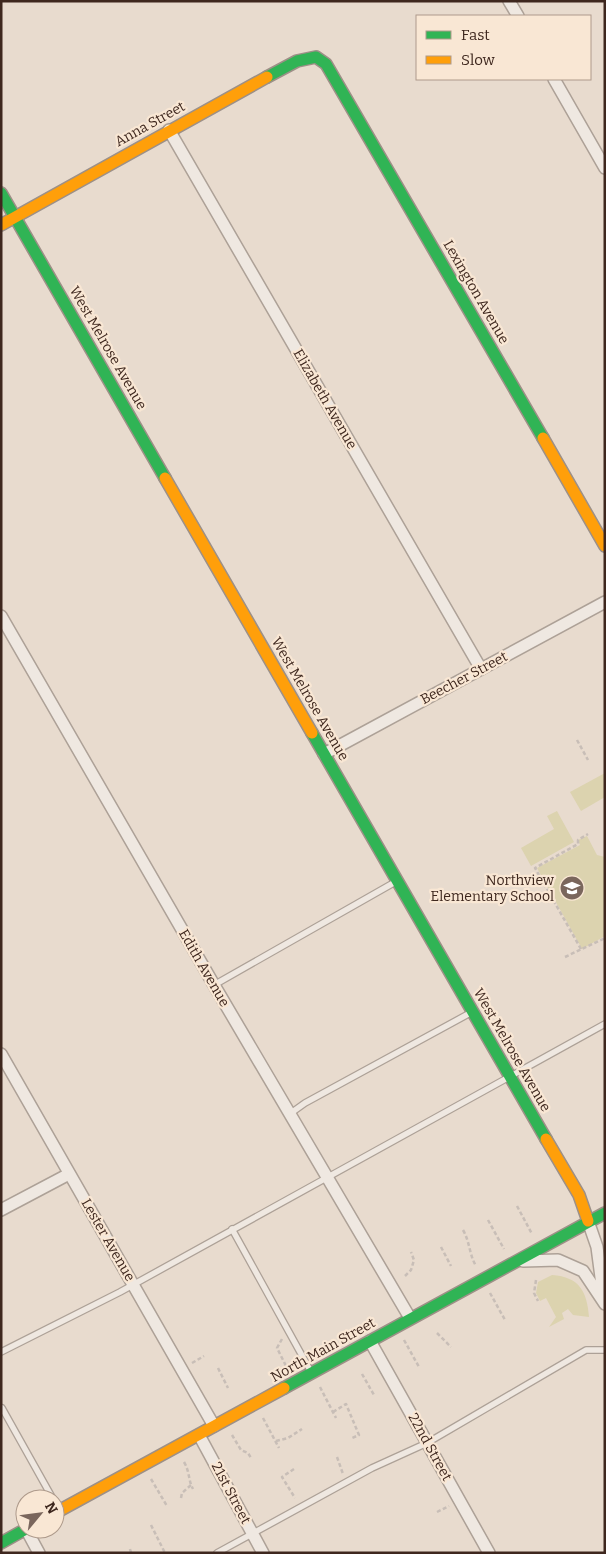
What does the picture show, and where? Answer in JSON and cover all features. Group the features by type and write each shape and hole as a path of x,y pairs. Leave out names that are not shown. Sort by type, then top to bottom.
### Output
{"street":[{"path":"509,1 517,15"},
{"name":"Anna Street","path":"1,225 169,130 297,61 316,57"},
{"name":"Lexington Avenue","path":"316,57 326,64 605,546"},
{"path":"555,80 605,168"},
{"name":"Elizabeth Avenue","path":"169,130 481,669"},
{"name":"West Melrose Avenue","path":"1,193 579,1195 588,1221"},
{"name":"Beecher Street","path":"324,754 605,602"},
{"name":"Edith Avenue","path":"1,616 214,985 410,1318"},
{"name":"Lester Avenue","path":"2,1058 134,1284 214,1426"},
{"path":"1,1210 69,1174"},
{"name":"North Main Street","path":"65,1505 199,1435 605,1213"},
{"path":"588,1221 597,1247 605,1304"},
{"path":"514,1262 558,1260 583,1271 605,1304"},
{"name":"22nd Street","path":"370,1341 489,1553"},
{"name":"21st Street","path":"199,1435 263,1553"},
{"path":"1,1542 15,1535"},
{"path":"31,1539 39,1553"}],"lane":[{"path":"214,985 397,881"},
{"path":"291,1113 306,1102 472,1012"},
{"path":"1,1352 134,1284 605,1024"},
{"path":"232,1229 312,1373"},
{"path":"217,1553 372,1468 427,1443 586,1350 605,1350"},
{"path":"2,1408 47,1489"}],"path":[{"path":"577,740 588,760"},
{"path":"581,950 535,868 578,844 578,840 588,834"},
{"path":"565,957 605,938"},
{"path":"517,1206 540,1248"},
{"path":"488,1220 514,1262"},
{"path":"463,1230 469,1242 470,1255 505,1320"},
{"path":"441,1247 451,1266"},
{"path":"405,1276 411,1270 414,1260 411,1252"},
{"path":"536,1280 534,1293 538,1301"},
{"path":"396,1326 419,1368"},
{"path":"280,1332 282,1338 277,1348 295,1382"},
{"path":"437,1333 451,1347"},
{"path":"218,1368 228,1388"},
{"path":"362,1374 374,1395"},
{"path":"324,1395 336,1418"},
{"path":"333,1412 346,1404 351,1419 354,1422 352,1423 359,1435 352,1438"},
{"path":"268,1427 279,1448"},
{"path":"276,1441 288,1438 302,1429"},
{"path":"237,1443 251,1458"},
{"path":"176,1447 189,1470 191,1485 194,1489"},
{"path":"337,1457 337,1461 343,1469 342,1474 337,1477"},
{"path":"143,1465 167,1506"},
{"path":"294,1469 282,1477 294,1498 302,1498"},
{"path":"181,1498 182,1493 191,1485"},
{"path":"151,1525 164,1553"}],"shaded area":[{"path":"605,773 605,797 581,811 570,792"},
{"path":"557,811 574,842 531,866 521,848 554,829 547,816"},
{"path":"587,836 597,855 605,857 605,936 582,949 537,868 580,845 578,840"},
{"path":"552,1275 569,1279 580,1287 584,1293 589,1317 573,1315 568,1309 562,1313 564,1319 549,1327 556,1317 546,1298 540,1301 536,1293 538,1282"}],"traffic: fast":[{"path":"267,77 297,61 316,57 326,64 543,438"},
{"path":"1,193 165,478"},
{"path":"312,733 546,1139"},
{"path":"284,1388 605,1213"},
{"path":"1,1543 15,1535"}],"traffic: slow":[{"path":"1,225 267,77"},
{"path":"543,438 605,546"},
{"path":"165,478 312,733"},
{"path":"546,1139 579,1195 588,1221"},
{"path":"65,1508 284,1388"}],"place":[{"name":"Northview Elementary School","path":"572,888"}]}
